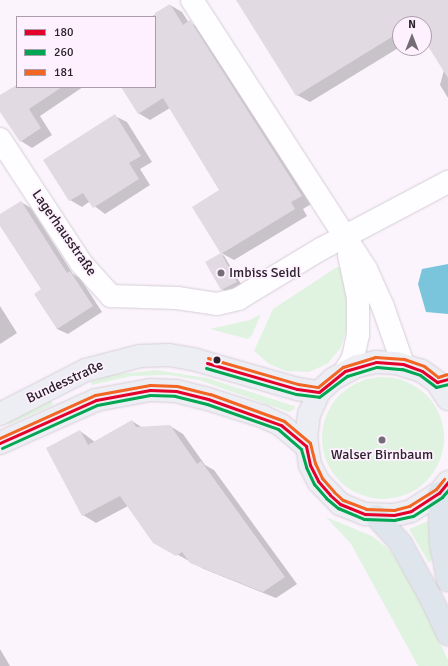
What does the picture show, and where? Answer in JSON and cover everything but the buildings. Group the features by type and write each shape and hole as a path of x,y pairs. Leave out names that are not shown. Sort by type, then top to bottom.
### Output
{"highway":[{"path":"444,488 441,544 448,580"},
{"path":"376,516 401,544 429,594 448,635"}],"main road":[{"name":"Bundesstraße","path":"0,414 86,370 140,356 169,355 196,360 297,389 319,392"},
{"path":"444,386 422,371 403,364 376,362 345,371 319,392 309,414 306,446 310,465 318,481 340,504 354,510 376,516 394,515 411,511 444,488"},
{"name":"Bundesstraße","path":"0,443 96,400 150,390 176,391 202,397 262,416 282,425 306,446"}],"street":[{"path":"192,0 366,269 383,307 403,364"},
{"name":"Lagerhausstraße","path":"0,139 81,263 111,296 177,298 217,304 238,299 344,237 448,182"},
{"path":"344,237 358,298 358,335 353,358 345,371"}],"green space":[{"path":"337,267 342,267 346,275 347,328 340,349 327,364 309,372 286,371 269,364 254,351 273,309"},
{"path":"261,314 252,335 248,339 210,329 250,320"},
{"path":"156,370 207,378 295,406 294,410 289,412 199,380 168,375 132,376 92,385 91,382 111,375"},
{"path":"383,377 406,381 417,387 426,395 434,404 440,415 444,438 440,461 434,472 426,481 417,489 406,495 383,499 360,495 349,489 340,481 332,472 326,461 322,438 326,415 332,404 340,395 349,387 360,381"},
{"path":"50,400 53,403 51,406 8,425 9,420"},
{"path":"326,517 372,536 392,552 408,575 448,660 448,666 418,666 351,544"},
{"path":"428,521 432,559 429,563 409,529"}],"water":[{"path":"448,264 448,314 426,312 418,284 422,269"}],"transit line":[{"name":"181","path":"208,358 298,384 318,387 343,367 375,357 404,359 424,366 438,377 447,374"},
{"name":"180","path":"207,363 297,389 319,392 345,371 376,362 403,364 422,371 437,382 448,379"},
{"name":"260","path":"206,368 296,394 319,397 347,376 377,367 402,369 420,375 436,387 448,384"},
{"name":"181","path":"0,438 95,395 150,385 177,386 210,394 284,421 310,443 315,463 322,478 334,492 343,500 366,509 394,510 409,506 436,489 444,479"},
{"name":"180","path":"0,443 96,400 150,390 176,391 208,399 281,425 306,446 310,465 318,481 330,495 340,504 365,514 394,515 411,511 439,493 448,482"},
{"name":"260","path":"2,448 97,405 150,395 175,396 207,404 278,429 301,449 306,467 314,484 326,498 338,508 364,519 394,520 413,516 442,497 448,490"}],"place":[{"name":"Imbiss Seidl","path":"221,273"},
{"name":"Walser Birnbaum","path":"382,440"}]}
